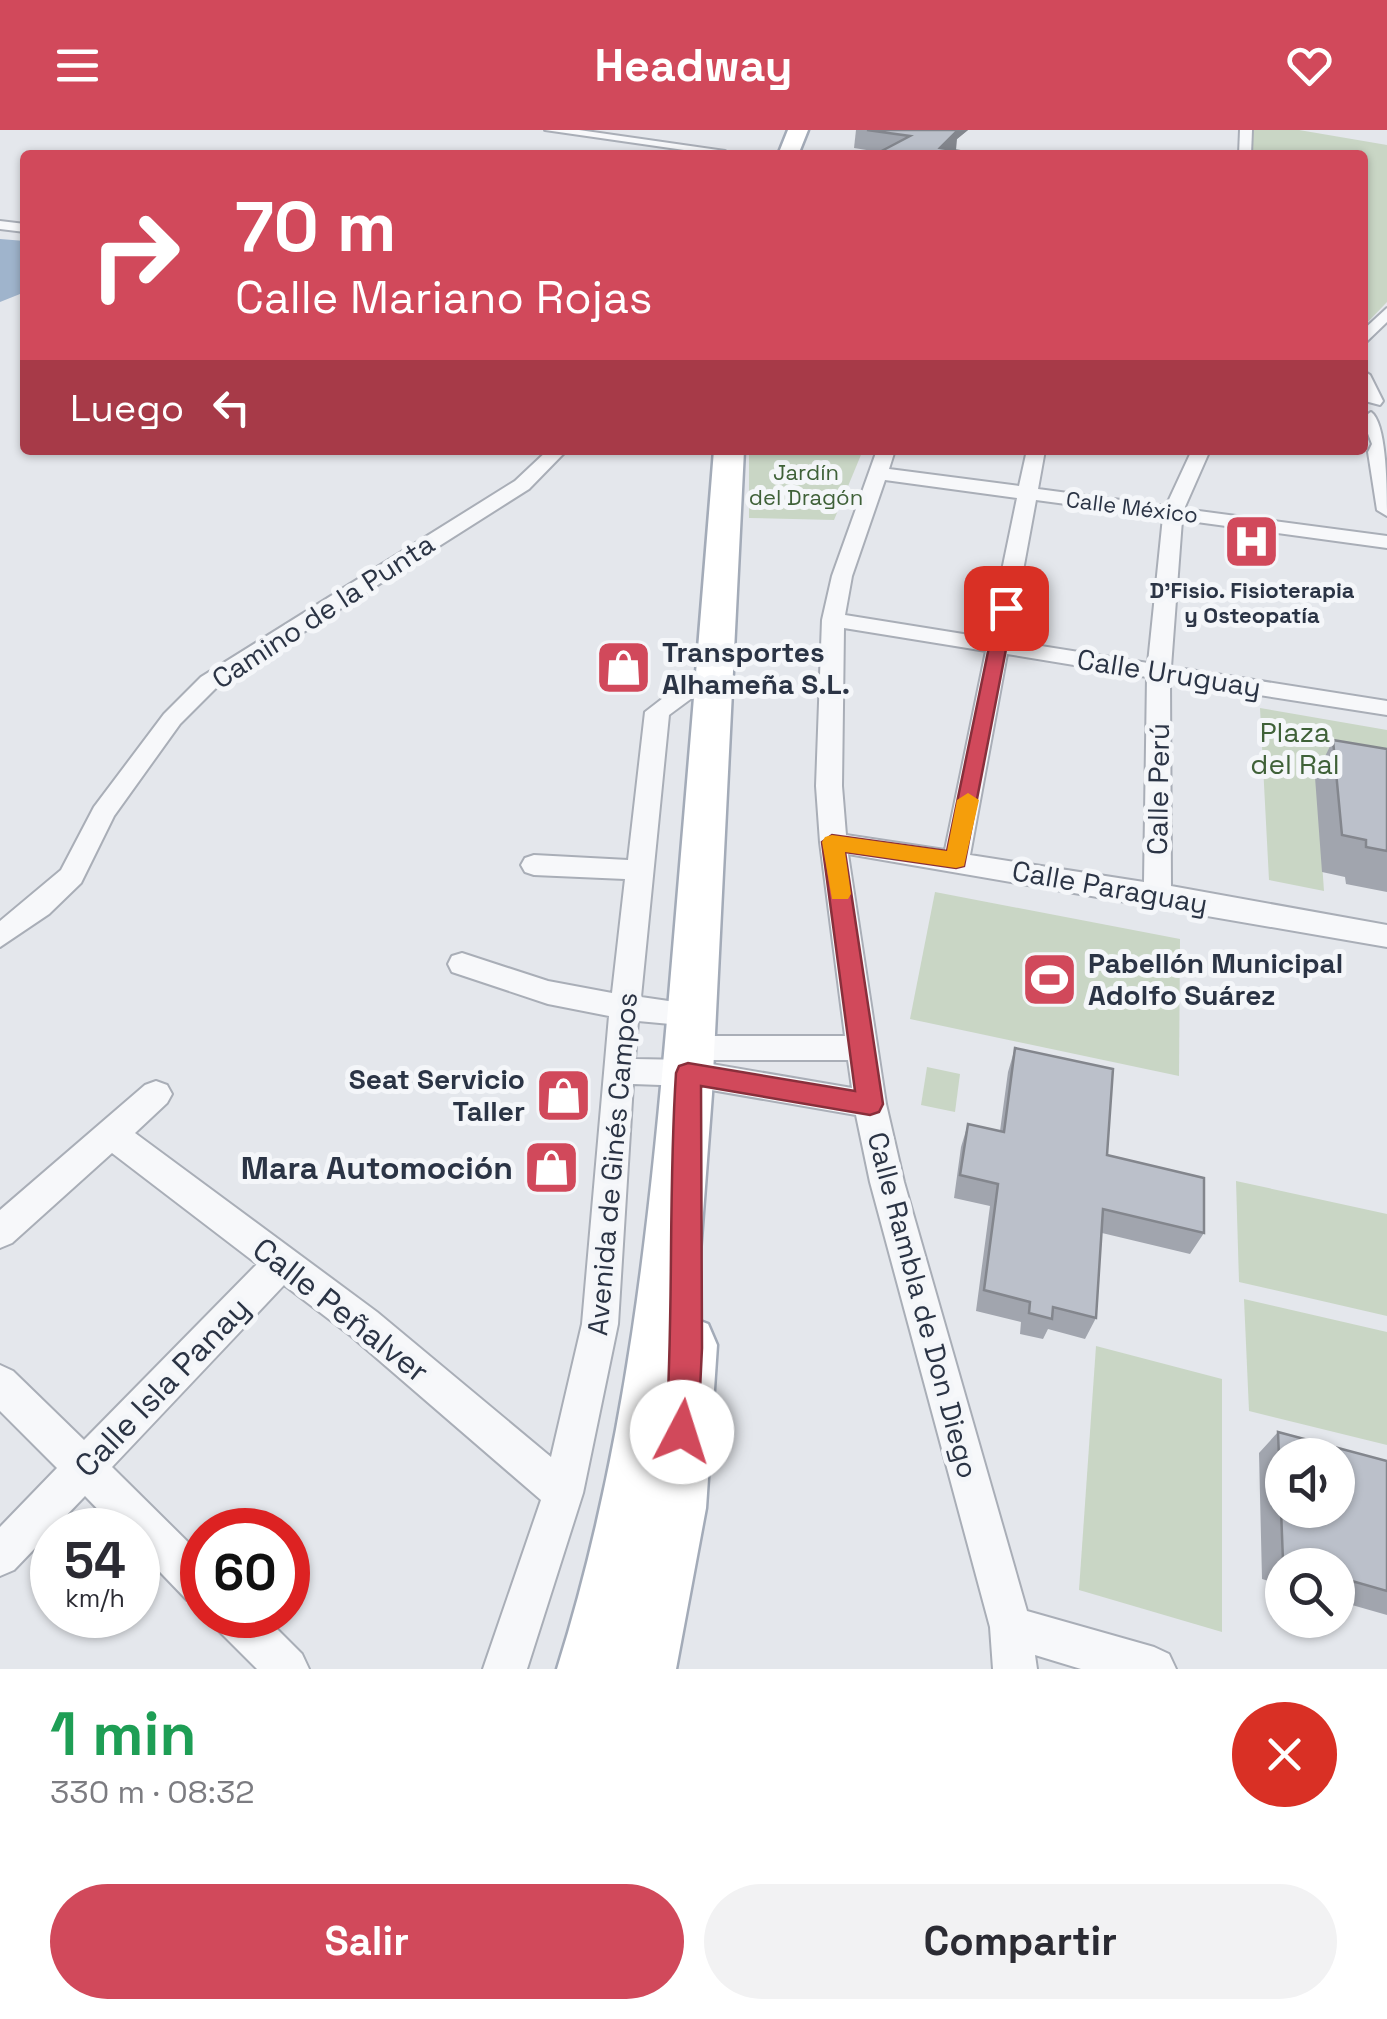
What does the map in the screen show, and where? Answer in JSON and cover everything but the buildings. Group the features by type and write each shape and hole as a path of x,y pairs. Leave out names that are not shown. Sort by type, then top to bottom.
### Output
{"main road":[{"path":"592,1669 644,1468 665,1329 685,1135 729,455"},
{"path":"640,1669 674,1492 686,1402 685,1135"}],"street":[{"path":"550,130 720,149"},
{"path":"1375,420 1387,510"},
{"name":"Camino de la Punta","path":"0,936 39,908 71,876 112,800 172,719 210,682 522,485 553,455"},
{"path":"956,860 1035,455"},
{"name":"Calle Perú","path":"1157,894 1159,671 1173,512 1199,455"},
{"name":"Calle México","path":"882,462 1027,494 1387,542"},
{"name":"Calle Rambla de Don Diego","path":"882,462 842,576 833,620 828,786 832,842 870,1104 886,1182 1010,1626 1015,1669"},
{"name":"Calle Uruguay","path":"833,620 1387,708"},
{"name":"Avenida de Ginés Campos","path":"504,1669 563,1493 600,1324 618,1071 658,712 684,693 715,686"},
{"name":"Calle Paraguay","path":"832,842 1157,894 1387,936"},
{"path":"534,864 640,870"},
{"path":"462,964 523,989 625,1008 690,1045 870,1104"},
{"path":"618,1071 690,1045 862,1048"},
{"path":"0,1232 156,1094"},
{"name":"Calle Peñalver","path":"113,1134 364,1324 563,1493"},
{"name":"Calle Isla Panay","path":"0,1556 282,1262"},
{"path":"0,1384 180,1562"},
{"path":"1010,1626 1154,1669"},
{"name":"Calle Rambla de Don Diego","path":"1010,1626 1033,1669"},
{"path":"256,1638 287,1669"}],"green space":[{"path":"1250,130 1299,130 1387,145 1387,302 1368,322 1368,150 1249,150"},
{"name":"Jardín del Dragón","path":"749,455 861,455 834,520 749,518"},
{"name":"Plaza del Ral","path":"1260,708 1387,730 1387,789 1316,777 1324,891 1269,880"},
{"name":"Pabellón Municipal Adolfo Suárez","path":"935,892 1180,939 1179,1076 910,1019"},
{"path":"927,1067 960,1074 955,1112 921,1105"},
{"path":"1236,1181 1387,1214 1387,1316 1239,1282"},
{"path":"1244,1299 1387,1332 1387,1445 1249,1411"},
{"path":"1096,1346 1222,1379 1222,1632 1079,1590"}],"water":[{"path":"0,239 20,241 20,294 0,302"}],"slow traffic":[{"path":"840,894 832,842 956,860 968,800"}],"place":[{"name":"D'Fisio. Fisioterapia y Osteopatía","path":"1252,542"},
{"name":"Transportes Alhameña S.L.","path":"623,668"},
{"name":"Pabellón Municipal Adolfo Suárez","path":"1049,979"},
{"name":"Seat Servicio Taller","path":"564,1095"},
{"name":"Mara Automoción","path":"552,1168"}],"route":[{"path":"682,1432 687,1348 688,1073 870,1104 832,842 956,860 1006,608"}]}
